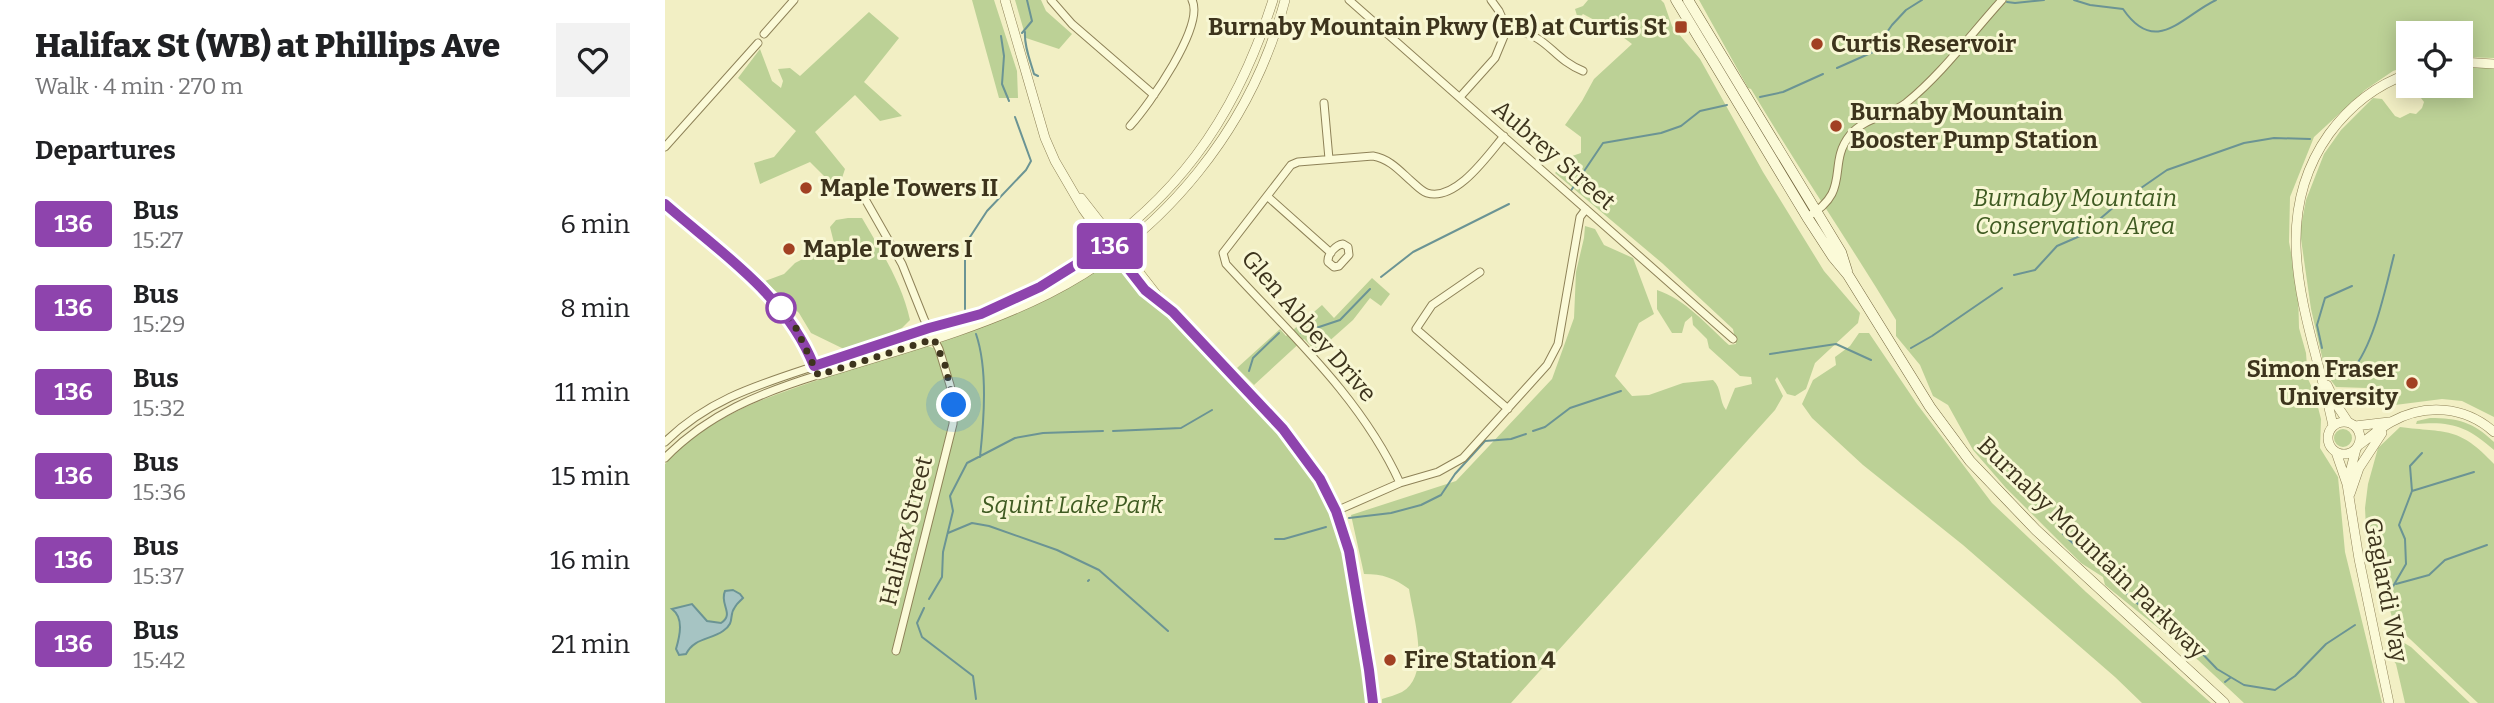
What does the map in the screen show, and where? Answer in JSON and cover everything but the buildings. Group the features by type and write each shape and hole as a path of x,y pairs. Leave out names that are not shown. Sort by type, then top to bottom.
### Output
{"main road":[{"name":"Burnaby Mountain Parkway","path":"1676,0 1811,214 1841,253 1849,275 1930,407 1969,461 2028,522 2224,703"},
{"name":"Burnaby Mountain Parkway","path":"1688,0 1811,214"}],"street":[{"path":"764,34 794,0"},
{"path":"1005,0 1045,138 1083,209 1160,300 1305,456 1320,479 1336,511 1352,568 1373,703"},
{"path":"1051,0 1072,24 1154,95"},
{"path":"1130,126 1174,64 1195,16 1196,7 1192,0"},
{"path":"665,458 704,424 720,414 816,371 929,328 971,318 1062,274 1111,242 1159,201 1210,136 1252,62 1273,0"},
{"path":"665,442 690,421 737,392 974,326 1048,294 1117,251 1147,227 1182,191 1219,144 1261,69 1285,0"},
{"name":"Aubrey Street","path":"1349,0 1733,339"},
{"path":"1460,97 1495,58 1507,29 1499,11 1490,0"},
{"path":"1811,214 1836,188 1840,154 1851,134 1865,123 1902,105 1924,87 2002,0"},
{"path":"1507,29 1528,32 1541,39 1571,66 1583,71"},
{"path":"665,147 758,43"},
{"path":"2473,63 2494,64"},
{"path":"2391,422 2347,454 2336,452 2328,440 2333,426 2295,260 2295,223 2302,187 2318,149 2349,110 2364,97 2396,80"},
{"path":"1324,103 1329,159"},
{"name":"Glen Abbey Drive","path":"1400,483 1377,439 1354,404 1226,264 1223,253 1291,165 1298,162 1383,157 1419,188 1427,193 1440,194 1463,183 1504,136"},
{"path":"1267,196 1331,253"},
{"name":"Halifax Street","path":"865,199 902,264 934,339 954,405 953,424 896,651"},
{"path":"665,204 781,307 796,328 816,371"},
{"path":"1336,511 1400,483 1438,472 1462,458 1547,365 1556,351 1580,217 1586,209"},
{"path":"1480,272 1427,309 1416,329 1508,409"},
{"path":"2321,374 2360,435 2358,447"},
{"path":"2333,426 2340,422 2391,422 2425,411 2452,410 2476,418 2494,432"},
{"path":"2349,499 2359,468 2391,422"},
{"name":"Gaglardi Way","path":"2347,484 2358,447"},
{"name":"Gaglardi Way","path":"2336,452 2347,484 2359,559 2389,703"}],"green space":[{"path":"972,0 994,0 1017,71 1018,98 999,98"},
{"path":"1015,0 1041,0 1046,11 1072,34 1059,49 1026,38"},
{"path":"1588,0 1661,0 1664,3 1672,26 1700,59 1763,172 1824,271 1860,313 1858,323 1815,363 1806,389 1795,396 1787,394 1777,377 1775,380 1783,396 1775,410 1511,703 1382,703 1382,699 1402,692 1411,684 1418,659 1416,629 1409,589 1388,577 1364,574 1351,515 1456,481 1552,379 1574,318 1576,272 1585,226 1595,229 1604,245 1633,258 1654,314 1639,323 1615,376 1632,396 1649,395 1683,383 1713,380 1726,410 1735,388 1752,384 1751,377 1740,376 1709,348 1707,339 1693,325 1692,316 1685,322 1682,333 1672,333 1657,309 1657,290 1686,306 1729,345 1736,344 1733,329 1662,263 1555,173 1572,156 1581,153 1581,137 1565,125 1594,79 1632,44 1615,31 1583,14 1578,19 1575,9"},
{"name":"Burnaby Mountain Conservation Area","path":"1699,0 2494,0 2494,58 2473,57 2473,21 2396,21 2396,70 2365,90 2314,137 2290,197 2289,242 2298,289 2299,328 2306,353 2308,379 2321,419 2320,448 2338,477 2345,552 2382,703 2244,703 2198,660 2105,585 2103,577 2081,563 2006,488 1973,450 1948,405 1933,396 1920,365 1896,336 1896,320 1748,88"},
{"path":"869,12 899,38 864,82 902,116 880,121 855,95 815,132 845,169 838,190 810,162 760,184 754,163 774,157 796,131 738,78 760,49 772,81 781,88 783,81 778,69 790,68 800,76"},
{"path":"2473,67 2494,68 2494,417 2462,401 2442,399 2395,405 2367,388 2336,387 2326,374 2311,309 2300,232 2306,200 2324,154 2341,130 2373,98 2382,99 2395,116 2400,118 2410,113 2416,114 2424,102 2421,98 2473,98"},
{"path":"862,218 896,280 910,320 902,328 848,351 811,333 799,313 765,281 784,274 795,263 834,243 830,227 836,220"},
{"name":"Squint Lake Park","path":"1112,264 1119,265 1238,387 1288,443 1320,488 1337,529 1350,577 1369,703 665,703 665,464 681,448 716,422 755,403 925,345 933,348 941,344 942,340 1050,298 1088,274"},
{"path":"1372,278 1390,294 1381,306 1370,298 1353,320 1317,352 1304,339 1254,385 1237,368 1280,329 1286,336 1322,305 1334,318"},
{"path":"1859,333 1869,333 1917,404 1992,503 2086,592 2211,703 2142,703 1963,545 1863,465 1812,418 1802,404 1813,380 1836,365 1835,357 1850,346"},
{"path":"2430,418 2457,420 2472,426 2494,442 2494,450 2475,435 2458,427 2439,423 2416,424 2417,421"},
{"path":"2400,427 2451,433 2471,443 2494,464 2494,703 2478,703 2394,624 2366,528 2365,508 2368,484 2378,448"},
{"path":"2339,429 2347,429 2352,438 2350,445 2339,447 2334,442 2334,434"},
{"path":"2389,634 2411,647 2470,703 2405,703"}],"water":[{"path":"733,590 743,598 733,610 727,628 693,645 686,654 679,655 676,649 680,622 672,609 692,604 707,621 721,623 727,616 725,591"}],"waterway":[{"path":"1022,33 1032,21 1027,0"},
{"path":"1837,68 1873,52 1906,10 1922,0"},
{"path":"2007,2 2044,0"},
{"path":"2074,0 2123,9 2135,23 2147,30 2158,31 2180,23 2216,0"},
{"path":"1025,32 1029,58 1034,74 1038,76"},
{"path":"1001,36 1004,56 1002,84 1009,101"},
{"path":"1760,97 1783,92 1823,74"},
{"path":"1570,192 1603,143 1661,133 1681,126 1700,111 1727,105"},
{"path":"965,309 965,256 968,240 987,211 1026,170 1031,161 1015,117"},
{"path":"2014,275 2035,270 2057,246 2080,236 2115,206 2167,170 2244,143 2274,138 2310,139"},
{"path":"1381,277 1413,252 1509,204"},
{"path":"2331,378 2352,370 2367,346 2394,255"},
{"path":"2322,348 2317,325 2325,298 2352,286"},
{"path":"1911,348 2002,288"},
{"path":"1301,333 1340,320 1370,289"},
{"path":"1249,371 1253,358 1279,333"},
{"path":"976,334 984,379 980,457"},
{"path":"1770,354 1836,344 1871,360"},
{"path":"1533,431 1545,427 1570,408 1621,391"},
{"path":"1113,431 1181,428 1212,410"},
{"path":"929,599 942,577 943,552 953,511 950,496 967,463 1015,438 1043,433 1103,431"},
{"path":"1349,518 1391,513 1421,505 1441,495 1455,474 1485,441 1511,439 1526,434"},
{"path":"2384,602 2406,564 2405,539 2399,525 2412,491 2410,466 2422,453"},
{"path":"2412,491 2474,472"},
{"path":"948,533 972,523 989,526 1057,550 1099,570 1168,631"},
{"path":"1275,539 1326,527"},
{"path":"2063,534 2167,631 2195,646 2217,669 2244,685 2275,690 2295,676 2326,644 2355,625"},
{"path":"2396,584 2429,575 2445,560 2487,545"},
{"path":"924,608 917,623 922,637 973,676 976,699"},
{"path":"2225,682 2230,678"}],"bus line":[{"name":"136","path":"665,204 781,307 796,328 814,366 981,314 1040,287 1109,244 1145,290 1173,312 1283,429 1320,479 1336,511 1349,551 1373,703"}],"place":[{"name":"Burnaby Mountain Pkwy (EB) at Curtis St","path":"1681,27"},
{"name":"Curtis Reservoir","path":"1817,44"},
{"name":"Burnaby Mountain Booster Pump Station","path":"1836,126"},
{"name":"Maple Towers II","path":"806,188"},
{"name":"Maple Towers I","path":"789,249"},
{"name":"Simon Fraser University","path":"2412,383"},
{"name":"Fire Station 4","path":"1390,660"}],"route":[{"path":"781,308 796,328 818,375 934,339 945,365 954,405"}]}
